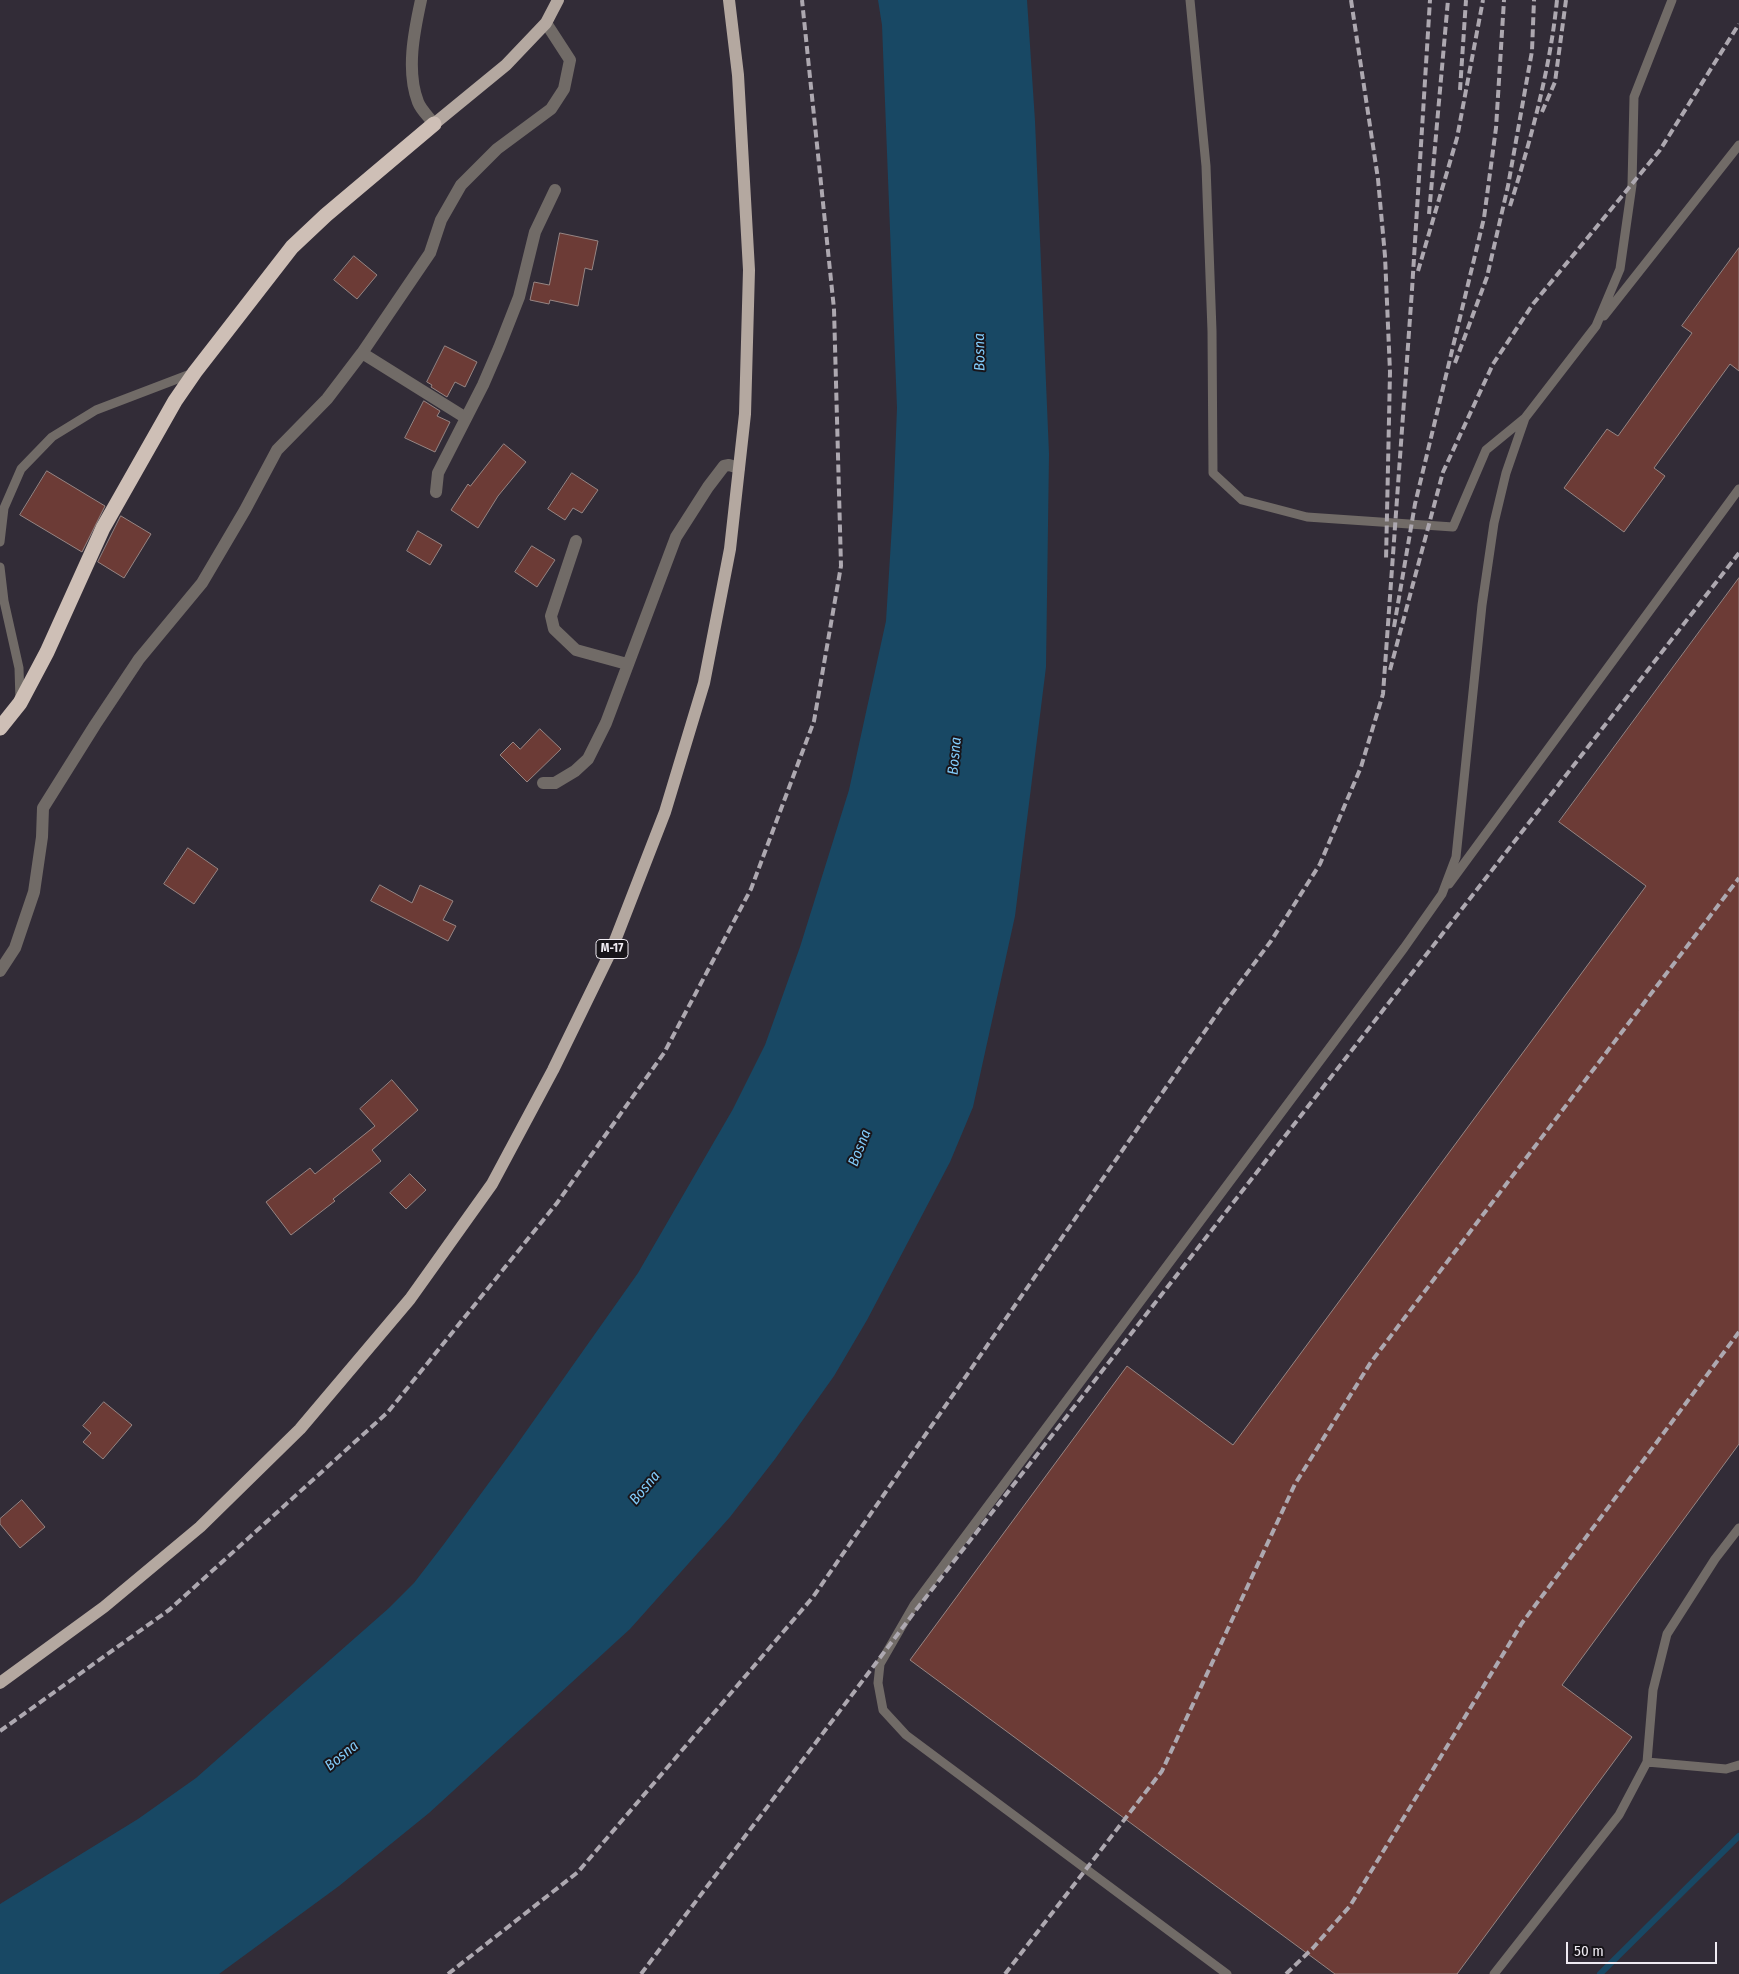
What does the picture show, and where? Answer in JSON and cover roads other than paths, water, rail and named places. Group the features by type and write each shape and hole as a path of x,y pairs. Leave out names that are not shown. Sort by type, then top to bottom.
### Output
{"highway":[{"path":"0,728 20,703 47,652 102,528 175,401 195,372 292,247 326,215 434,124"}],"main road":[{"path":"434,124 506,66 546,23 558,0"},
{"name":"M-17","path":"0,1683 104,1607 200,1527 300,1429 410,1299 492,1184 553,1070 611,951 665,812 704,683 730,550 745,414 749,270 738,75 730,0"}],"street":[{"path":"420,0 411,76 418,103 434,124"},
{"path":"0,971 15,948 34,892 42,837 43,808 95,725 139,659 202,584 277,450 327,399 362,353 430,253 442,220 461,185 497,149 551,109 564,89 570,60 546,23"},
{"path":"436,492 438,473 499,348 519,297 535,232 555,190"},
{"path":"362,353 466,418"},
{"path":"543,783 555,783 575,771 588,759 606,722 676,537 724,466 729,465 739,468"},
{"path":"576,541 551,616 554,629 576,650 627,664"}],"lane":[{"path":"1190,0 1206,166 1212,331 1213,473 1242,500 1307,517 1453,528 1486,450 1524,418 1739,146"},
{"path":"1596,326 1620,269 1632,185 1634,97 1672,0"},
{"path":"0,542 4,508 21,469 52,437 96,410 195,372"},
{"path":"1442,894 1456,856 1482,605 1494,523 1506,473 1524,418"},
{"path":"1227,1974 906,1735 884,1710 878,1683 880,1664 914,1605 1404,948 1739,489"},
{"path":"0,567 4,601 18,668 20,703"},
{"path":"1494,1974 1619,1815 1647,1762 1653,1690 1667,1634 1715,1559 1739,1528"},
{"path":"1647,1762 1726,1769 1739,1765"}],"water":[{"name":"Bosna","path":"878,0 1027,0 1035,121 1049,454 1046,667 1015,916 973,1107 950,1162 867,1320 834,1376 775,1459 730,1517 630,1629 429,1813 339,1886 219,1974 0,1974 0,1904 138,1819 196,1778 389,1608 414,1583 513,1450 638,1273 733,1109 765,1045 800,947 849,790 886,621 897,408 882,25"}],"waterway":[{"path":"1600,1974 1739,1836"}],"railway":[{"path":"0,1731 169,1610 388,1412 557,1203 664,1053 751,889 814,721 841,566 834,309 802,0"},
{"path":"1351,0 1378,179 1385,256 1390,372 1386,561"},
{"path":"448,1974 578,1872 813,1597 1221,1008 1271,941 1320,864 1361,767 1383,694 1412,290 1430,0"},
{"path":"1429,214 1448,0"},
{"path":"1460,90 1466,0"},
{"path":"1418,271 1457,138 1483,0"},
{"path":"1394,627 1415,504 1484,218 1496,128 1504,0"},
{"path":"1455,363 1487,277 1508,186 1532,51 1534,0"},
{"path":"1510,206 1545,78 1557,0"},
{"path":"1542,112 1555,82 1566,0"},
{"path":"1390,670 1443,472 1493,364 1533,304 1660,150 1739,24"},
{"path":"641,1974 916,1610 1739,553"},
{"path":"1005,1974 1162,1771 1295,1484 1371,1362 1739,878"},
{"path":"1286,1974 1313,1948 1350,1906 1522,1623 1739,1332"}]}
